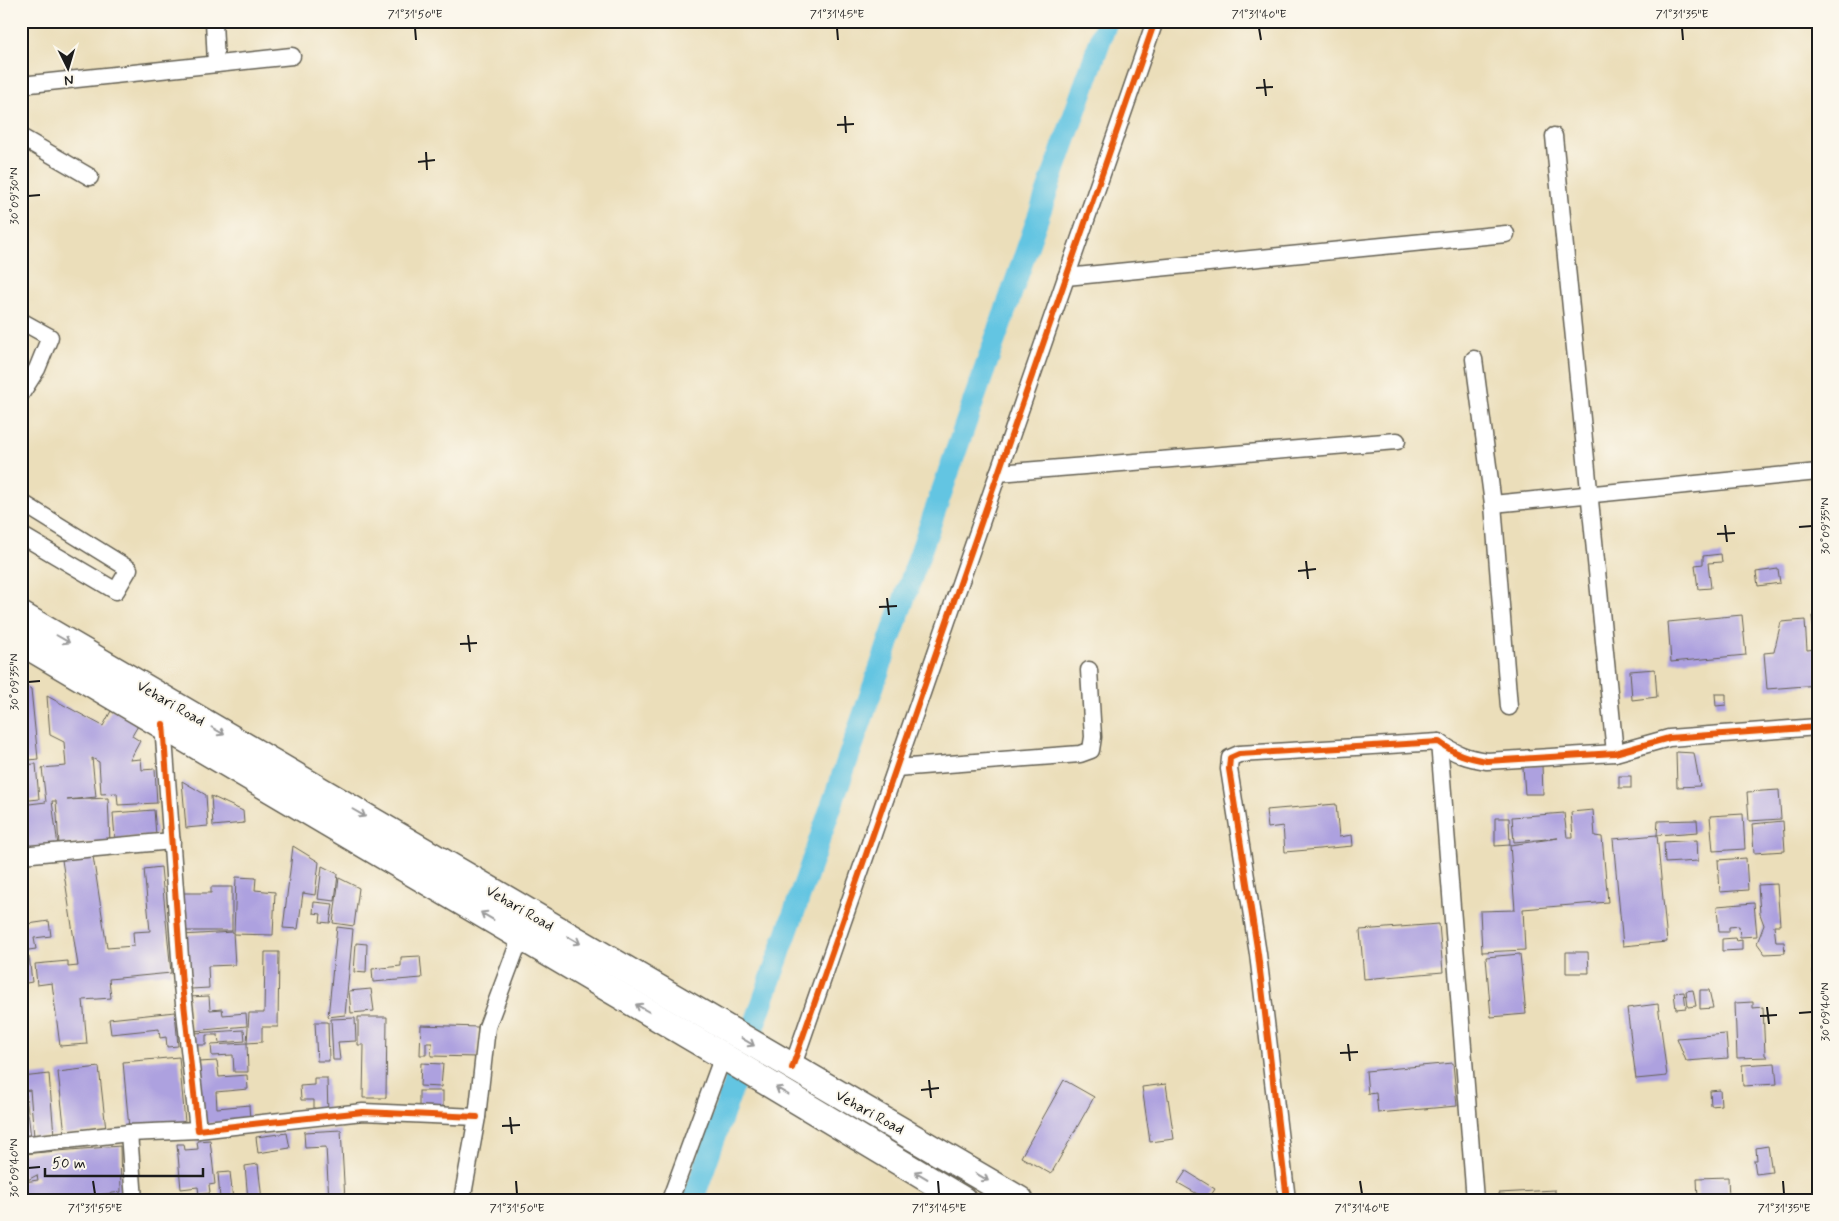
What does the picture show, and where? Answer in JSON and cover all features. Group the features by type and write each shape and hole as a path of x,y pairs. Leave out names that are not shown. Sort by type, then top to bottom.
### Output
{"main road":[{"name":"Vehari Road","path":"21,615 1020,1200"},
{"name":"Vehari Road","path":"21,642 521,936 963,1200"}],"street":[{"path":"214,21 216,64"},
{"path":"790,1066 896,768 1155,21"},
{"path":"21,85 292,56"},
{"path":"1554,136 1592,495 1615,752"},
{"path":"21,137 90,177"},
{"path":"1066,277 1506,234"},
{"path":"21,321 50,337 37,369 21,394"},
{"path":"1474,359 1493,504 1509,707"},
{"path":"998,473 1397,441"},
{"path":"1493,504 1818,472"},
{"path":"21,502 129,569 116,591 21,535"},
{"path":"896,768 1080,754 1091,750 1094,737 1089,670"},
{"path":"163,724 182,985 198,1130"},
{"path":"1287,1200 1258,954 1229,769 1230,758 1239,754 1439,742 1454,753 1468,758 1487,761 1615,752 1669,738 1818,727"},
{"path":"1439,742 1475,1200"},
{"path":"21,855 172,841"},
{"path":"462,1200 477,1117 487,1027 521,936"},
{"path":"670,1200 723,1056"},
{"path":"21,1145 129,1133 198,1130 363,1112 477,1117"},
{"path":"129,1133 134,1200"}],"building":[{"path":"1721,554 1722,562 1708,563 1711,588 1698,589 1695,565 1703,564 1703,556"},
{"path":"1778,569 1780,583 1758,586 1756,572"},
{"path":"1742,615 1746,655 1671,662 1668,622"},
{"path":"1812,616 1818,616 1818,685 1767,689 1764,653 1774,652 1781,622 1805,620 1807,650 1816,649"},
{"path":"1655,669 1657,697 1632,700 1630,671"},
{"path":"21,682 31,689 38,759 21,761"},
{"path":"1715,694 1726,694 1726,705 1716,706"},
{"path":"47,696 103,726 112,709 139,724 132,736 140,741 130,760 141,759 142,770 155,769 157,803 118,805 117,793 101,794 99,762 92,758 96,797 67,800 108,798 110,842 59,845 56,801 52,801 58,846 21,851 21,805 46,802 42,768 66,766 64,742 50,735"},
{"path":"1676,752 1694,753 1700,786 1677,787"},
{"path":"36,764 39,799 21,801 21,765"},
{"path":"1542,765 1543,794 1525,794 1523,767"},
{"path":"1619,776 1631,776 1631,788 1619,788"},
{"path":"182,781 206,795 208,826 186,828"},
{"path":"1779,790 1781,819 1749,821 1747,792"},
{"path":"211,796 243,811 244,823 213,826"},
{"path":"1336,804 1339,837 1352,835 1353,846 1285,852 1283,826 1268,828 1266,810"},
{"path":"154,810 156,835 115,839 113,813"},
{"path":"1593,810 1595,836 1602,837 1608,902 1523,909 1525,950 1482,952 1480,911 1515,910 1510,845 1558,838 1514,842 1512,817 1564,813 1567,837 1573,837 1571,812"},
{"path":"1743,814 1745,849 1713,851 1710,816"},
{"path":"1495,818 1509,818 1510,845 1495,846"},
{"path":"1697,820 1698,832 1657,835 1658,821"},
{"path":"1783,821 1785,851 1754,853 1752,824"},
{"path":"1657,835 1667,942 1623,946 1613,839"},
{"path":"1697,840 1698,861 1665,863 1664,842"},
{"path":"293,846 319,862 315,895 303,893 298,929 283,928"},
{"path":"93,856 107,948 134,946 133,932 150,931 144,869 161,867 171,973 109,979 111,998 83,1000 87,1044 60,1046 52,983 37,985 35,964 68,961 68,967 78,966 62,860"},
{"path":"1746,858 1748,890 1720,892 1718,860"},
{"path":"322,866 338,874 335,901 318,899"},
{"path":"236,877 256,878 255,890 275,892 273,935 234,934"},
{"path":"339,878 359,888 354,926 333,923"},
{"path":"1777,884 1780,925 1774,925 1776,942 1784,942 1785,953 1765,954 1757,943 1764,925 1760,914 1758,885"},
{"path":"211,887 232,887 232,931 181,931 181,893 211,893"},
{"path":"314,902 333,904 330,923 320,922 321,914 313,913"},
{"path":"1754,903 1757,936 1740,937 1739,926 1729,927 1729,932 1719,932 1717,906"},
{"path":"49,921 51,936 34,938 36,949 21,951 21,925"},
{"path":"1439,924 1443,972 1364,979 1360,930"},
{"path":"337,927 353,929 345,1015 328,1017"},
{"path":"233,932 235,965 208,966 209,988 191,989 189,968 184,968 182,935"},
{"path":"1735,938 1736,941 1742,940 1742,950 1722,951 1722,939"},
{"path":"356,943 367,944 366,973 354,972"},
{"path":"1818,943 1818,982 1814,982 1811,944"},
{"path":"265,952 279,952 278,1027 262,1027 262,1042 247,1043 249,1013 264,1013"},
{"path":"1566,952 1588,952 1589,973 1566,973"},
{"path":"1520,954 1526,1014 1491,1017 1486,957"},
{"path":"29,956 32,982 21,984 21,957"},
{"path":"420,956 422,978 373,982 372,969 401,966 401,957"},
{"path":"371,989 374,1011 351,1013 349,991"},
{"path":"1693,990 1696,1006 1688,1007 1686,991"},
{"path":"1700,990 1709,990 1713,1008 1700,1009"},
{"path":"1684,992 1686,1008 1676,1009 1674,993"},
{"path":"209,996 210,1010 222,1009 223,1015 246,1013 247,1026 193,1031 189,997"},
{"path":"1753,1002 1753,1008 1763,1007 1765,1055 1768,1057 1737,1058 1735,1003"},
{"path":"1658,1004 1667,1076 1636,1079 1627,1008"},
{"path":"175,1012 178,1046 167,1047 166,1037 160,1038 159,1029 111,1034 109,1019"},
{"path":"358,1017 387,1017 386,1098 363,1098 364,1045 358,1045"},
{"path":"355,1018 356,1041 338,1042 340,1060 333,1060 331,1019"},
{"path":"315,1022 328,1022 329,1061 317,1061"},
{"path":"421,1025 478,1027 477,1057 431,1056 432,1043 426,1043 426,1055 420,1055"},
{"path":"244,1030 245,1041 219,1043 218,1035 206,1035 206,1045 195,1045 194,1033"},
{"path":"1726,1034 1728,1058 1686,1061 1677,1038"},
{"path":"247,1043 248,1072 234,1072 233,1055 212,1056 211,1045"},
{"path":"179,1057 185,1122 129,1128 123,1062"},
{"path":"217,1061 219,1077 247,1075 248,1089 216,1092 217,1108 249,1105 250,1120 203,1124 198,1062"},
{"path":"421,1063 443,1064 441,1087 420,1086"},
{"path":"1453,1063 1457,1106 1378,1113 1376,1093 1368,1094 1366,1071"},
{"path":"1775,1063 1777,1084 1743,1086 1742,1065"},
{"path":"99,1067 106,1129 65,1134 58,1072"},
{"path":"49,1074 54,1135 34,1137 30,1090 22,1091 22,1077"},
{"path":"314,1078 327,1078 328,1114 314,1115 314,1100 301,1100 300,1086 314,1085"},
{"path":"1064,1080 1094,1097 1051,1174 1021,1157"},
{"path":"1166,1084 1174,1139 1150,1142 1142,1087"},
{"path":"1720,1090 1721,1105 1711,1106 1710,1091"},
{"path":"419,1091 443,1091 443,1110 419,1110"},
{"path":"21,1095 26,1095 31,1138 21,1139"},
{"path":"341,1130 345,1200 329,1200 326,1147 305,1148 304,1132"},
{"path":"287,1133 290,1148 258,1153 256,1137"},
{"path":"210,1140 215,1184 209,1185 210,1193 199,1195 198,1187 181,1189 177,1144 184,1144 185,1150 198,1149 197,1141"},
{"path":"120,1146 121,1192 59,1200 22,1200 21,1182 24,1182 21,1154","holes":["37,1175 38,1180 24,1182"]},
{"path":"1768,1146 1772,1172 1756,1174 1754,1160 1757,1160 1756,1148"},
{"path":"258,1164 262,1200 248,1200 245,1166"},
{"path":"1186,1171 1215,1189 1208,1200 1178,1183"},
{"path":"230,1172 233,1200 220,1200 218,1173"},
{"path":"1728,1177 1729,1199 1698,1200 1697,1178"},
{"path":"1555,1190 1555,1200 1500,1200 1499,1193"},
{"path":"202,1196 203,1200 175,1200 175,1198"}],"waterway":[{"path":"693,1200 1107,21"}],"cycle path":[{"path":"792,1068 1155,21"},
{"path":"163,724 182,985 198,1130 363,1112 477,1117"},
{"path":"1287,1200 1258,954 1229,769 1230,758 1239,754 1439,742 1450,750 1462,755 1487,761 1615,753 1669,738 1818,727"}]}
